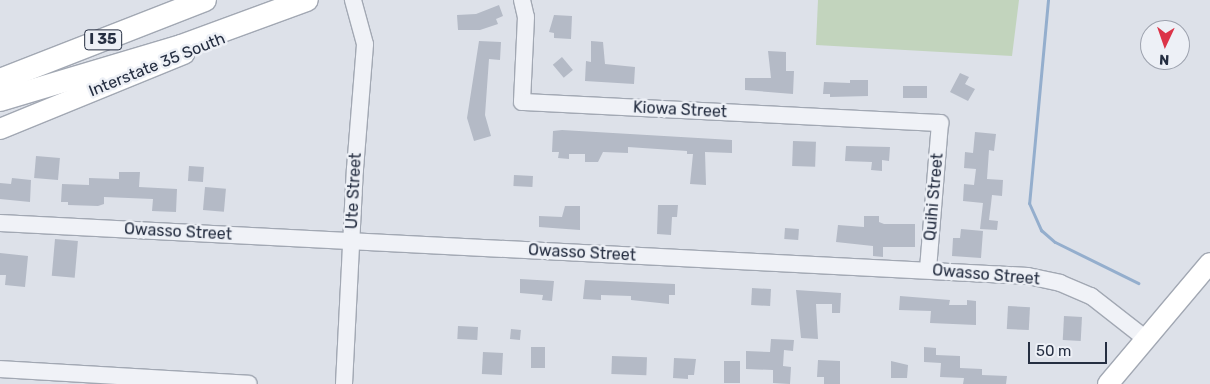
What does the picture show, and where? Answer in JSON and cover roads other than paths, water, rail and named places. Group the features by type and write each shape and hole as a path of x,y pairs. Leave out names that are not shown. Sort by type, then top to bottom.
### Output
{"highway":[{"name":"I 35","path":"0,80 205,0"},
{"path":"0,100 181,46 307,0"}],"main road":[{"name":"Interstate 35 South","path":"0,129 313,0"},
{"path":"1108,384 1210,263"}],"street":[{"name":"Ute Street","path":"344,384 351,241 365,44 353,0"},
{"name":"Kiowa Street","path":"522,0 526,17 522,102 940,123"},
{"name":"Quihi Street","path":"928,270 940,123"},
{"name":"Owasso Street","path":"0,223 1028,276 1060,283 1105,305 1146,339"},
{"path":"0,370 249,384"}],"waterway":[{"path":"1048,0 1029,203 1041,230 1055,242 1138,283"}]}
